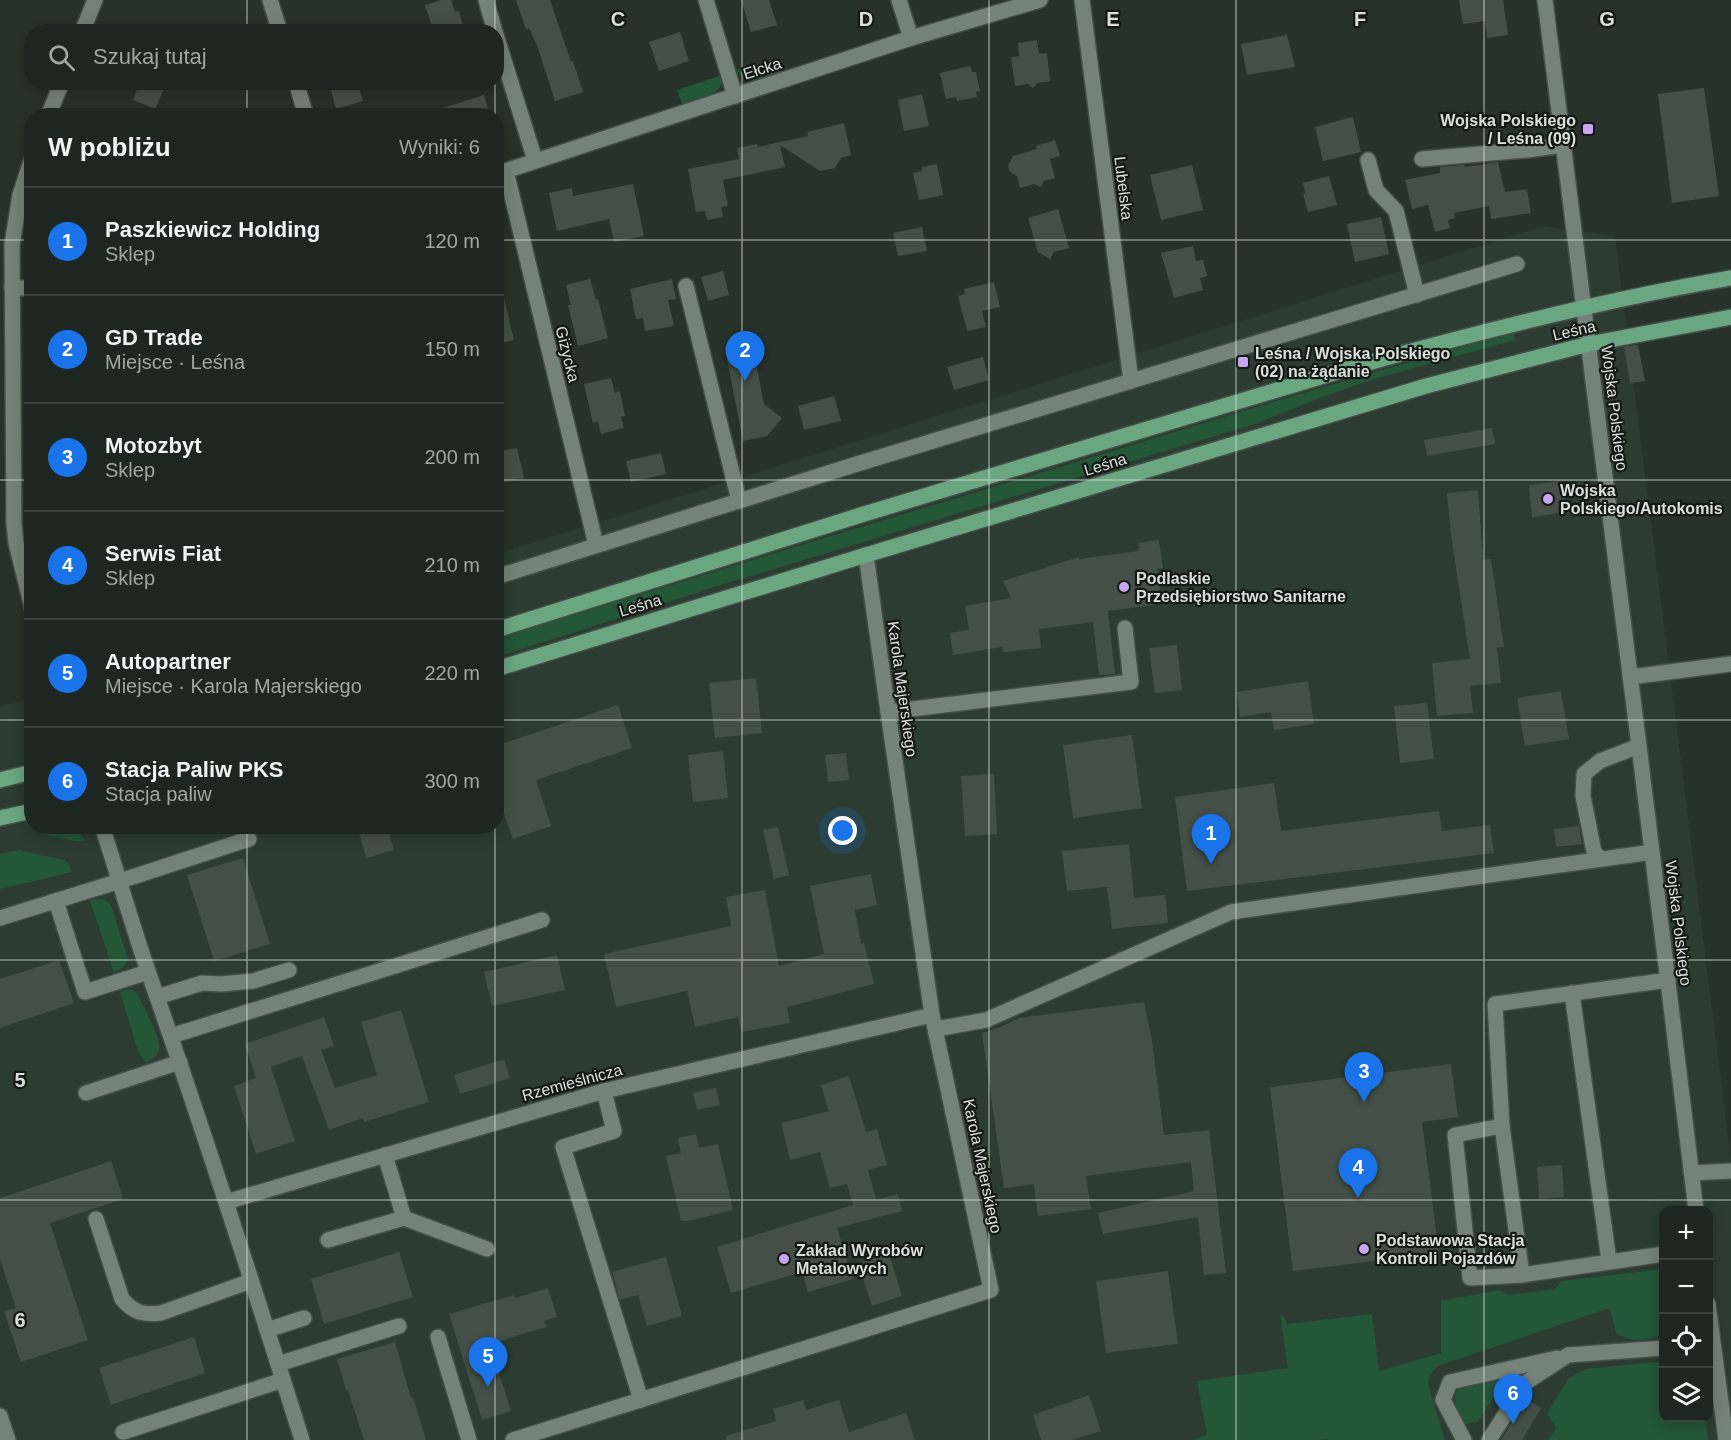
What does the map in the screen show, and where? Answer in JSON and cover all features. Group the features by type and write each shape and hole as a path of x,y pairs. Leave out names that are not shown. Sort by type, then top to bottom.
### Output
{"main road":[{"name":"Leśna","path":"504,627 864,514 1357,366 1470,334 1584,306 1731,278"},
{"name":"Leśna","path":"504,667 1426,386 1589,344 1731,317"},
{"path":"0,780 24,774"},
{"path":"0,818 24,813"}],"street":[{"path":"85,24 95,0"},
{"path":"270,0 278,24"},
{"path":"486,0 493,24"},
{"path":"706,0 735,96"},
{"path":"899,0 911,38"},
{"name":"Ełcka","path":"504,172 911,38 1040,0"},
{"name":"Lubelska","path":"1082,0 1131,381"},
{"name":"Wojska Polskiego","path":"1545,0 1695,1206"},
{"path":"504,59 535,160"},
{"path":"51,108 59,90"},
{"path":"298,90 304,108"},
{"path":"1422,159 1563,145"},
{"path":"1368,160 1376,190 1396,211 1417,295"},
{"path":"24,183 12,245 14,524 24,575"},
{"name":"Giżycka","path":"504,185 596,545"},
{"path":"504,574 1517,264"},
{"path":"686,286 739,501"},
{"path":"12,288 24,288"},
{"name":"Karola Majerskiego","path":"513,1440 992,1290 934,1022 866,555"},
{"path":"888,712 1131,682 1125,628"},
{"path":"1630,677 1731,664"},
{"path":"1600,858 1594,852 1583,796 1584,774 1600,761 1639,746"},
{"path":"105,834 302,1440"},
{"path":"0,918 249,839"},
{"name":"Rzemieślnicza","path":"226,1202 604,1091 934,1022 986,1020 1231,912 1652,852"},
{"path":"56,901 85,992 148,972"},
{"path":"171,1036 542,920"},
{"path":"157,997 202,983 253,981 289,970"},
{"path":"1522,1275 1502,1126 1495,1004 1668,980"},
{"path":"1572,993 1609,1261"},
{"path":"86,1093 180,1062"},
{"path":"604,1091 614,1131 563,1147 640,1400"},
{"path":"1502,1126 1455,1135 1470,1278 1522,1275 1659,1255"},
{"path":"385,1155 404,1218"},
{"path":"1691,1173 1731,1171"},
{"path":"328,1240 404,1218 487,1249"},
{"path":"96,1219 122,1299 138,1313 160,1313 251,1281"},
{"path":"267,1330 304,1318"},
{"path":"278,1364 399,1326"},
{"path":"438,1337 469,1440"},
{"path":"1464,1440 1443,1400 1450,1382 1568,1355 1659,1348"},
{"path":"1713,1351 1726,1440"},
{"path":"1489,1440 1525,1383 1568,1355"},
{"path":"123,1432 283,1380"},
{"path":"0,1416 8,1440"}],"shaded area":[{"path":"1544,226 1615,236 1731,1159 1731,1440 0,1440 0,707 24,700 24,834 504,834 504,552"}],"green space":[{"path":"778,58 783,71 765,78 752,80 737,70"},
{"path":"722,75 720,88 715,92 682,104 677,90"},
{"path":"1514,333 1515,340 1374,379 1258,423 724,584 504,655 504,637 1389,368"},
{"path":"43,834 78,834 84,839 75,841"},
{"path":"19,850 64,860 69,864 72,872 0,889 0,854"},
{"path":"105,900 111,905 128,959 125,966 114,973 90,901"},
{"path":"130,989 138,995 158,1040 157,1054 145,1062 138,1052 120,991"},
{"path":"1659,1268 1659,1336 1640,1340 1616,1333 1610,1308 1437,1366 1429,1378 1429,1388 1445,1440 1193,1440 1207,1435 1197,1381 1288,1368 1280,1314 1287,1324 1372,1314 1379,1371 1441,1353 1441,1301 1499,1290 1508,1295 1555,1289 1562,1281"},
{"path":"1659,1362 1659,1422 1706,1422 1708,1440 1548,1440 1556,1428 1547,1414 1568,1379 1585,1369"},
{"path":"1501,1378 1502,1384 1478,1421 1463,1425 1455,1404 1458,1389 1462,1385"}],"building":[{"path":"441,0 451,0 455,12 459,11 463,24 431,24 425,5"},
{"path":"516,0 550,0 583,92 555,101 537,45 529,28 526,29"},
{"path":"741,0 769,0 777,25 751,32"},
{"path":"1459,0 1503,0 1508,35 1487,38 1485,21 1463,24"},
{"path":"680,32 689,61 659,71 649,42"},
{"path":"1287,35 1295,67 1247,75 1241,44"},
{"path":"1037,40 1039,54 1047,53 1050,81 1037,83 1033,88 1028,84 1015,86 1011,57 1019,56 1018,43"},
{"path":"970,66 972,72 976,72 980,91 976,92 977,97 957,101 956,97 946,99 940,73"},
{"path":"1704,88 1719,196 1672,203 1658,94"},
{"path":"137,90 163,90 155,108 133,100"},
{"path":"331,90 360,90 363,101 336,108"},
{"path":"922,94 929,126 904,131 898,100"},
{"path":"484,95 488,108 443,108"},
{"path":"1353,117 1361,152 1323,161 1315,127"},
{"path":"844,123 851,155 841,158 835,168 820,171 780,145 785,167 723,180 728,206 721,207 723,217 707,220 705,211 696,212 688,169 739,159 737,148 757,144 758,147 808,136 807,132"},
{"path":"1055,140 1060,156 1050,159 1055,178 1044,181 1041,187 1034,184 1020,188 1017,176 1010,172 1008,166 1013,156 1037,149 1036,146"},
{"path":"1498,162 1505,192 1527,189 1531,213 1491,219 1489,206 1454,213 1455,218 1448,220 1450,228 1435,232 1428,205 1412,209 1405,180 1440,173 1440,167 1464,165 1465,167"},
{"path":"937,164 943,195 919,200 913,173 922,171 922,167"},
{"path":"1192,165 1203,210 1161,220 1150,175"},
{"path":"1329,176 1337,205 1308,212 1303,194 1305,193 1303,183"},
{"path":"633,184 644,236 614,242 609,219 557,231 549,193 572,188 573,196"},
{"path":"1058,209 1069,248 1054,252 1050,259 1038,252 1028,218"},
{"path":"1381,217 1389,254 1355,262 1347,224"},
{"path":"922,227 927,251 898,256 893,233"},
{"path":"1193,246 1196,261 1203,260 1207,276 1200,278 1203,290 1174,298 1161,253"},
{"path":"723,271 729,295 708,301 701,277"},
{"path":"590,279 596,300 598,299 608,338 578,346 568,305 571,305 566,285"},
{"path":"672,279 676,299 668,300 674,326 645,331 643,318 636,319 630,289"},
{"path":"994,282 1000,307 982,311 986,327 967,331 958,296 965,294 964,289"},
{"path":"504,298 514,340 504,342"},
{"path":"1638,345 1645,381 1630,383 1624,347"},
{"path":"754,354 764,404 782,418 767,436 743,441 727,359"},
{"path":"983,357 989,380 954,390 947,367"},
{"path":"611,378 615,393 620,391 625,416 621,417 624,428 601,434 598,422 593,423 584,384"},
{"path":"834,396 841,421 804,430 798,406"},
{"path":"1492,428 1495,444 1427,456 1424,440"},
{"path":"517,448 524,478 504,482 504,450"},
{"path":"661,453 666,474 631,482 626,461"},
{"name":"Wojska Polskiego/Autokomis","path":"1563,481 1567,512 1532,517 1529,485"},
{"path":"1478,490 1483,560 1491,559 1504,647 1497,648 1501,683 1470,686 1473,713 1437,716 1432,663 1470,659 1451,535 1447,493"},
{"path":"1159,540 1163,568 1157,569 1162,604 1108,611 1115,674 1099,675 1093,622 1039,629 1041,648 1003,652 1002,647 953,655 950,633 969,630 965,606 1011,598 1003,581 1079,557 1079,559 1139,551 1138,543"},
{"path":"1177,645 1182,690 1155,693 1149,648"},
{"path":"756,678 762,733 715,738 709,683"},
{"path":"1308,681 1314,724 1274,730 1271,712 1240,717 1237,692"},
{"path":"1561,691 1569,739 1525,746 1517,698"},
{"path":"1427,703 1434,759 1400,763 1394,706"},
{"path":"618,705 632,748 536,780 551,826 513,839 504,814 504,743"},
{"path":"1132,735 1142,808 1073,818 1063,745"},
{"path":"723,751 728,798 693,802 688,755"},
{"path":"846,753 849,780 828,782 825,755"},
{"path":"994,774 997,834 965,836 961,776"},
{"path":"1274,783 1281,831 1439,811 1442,831 1490,825 1494,853 1187,891 1175,797"},
{"path":"1579,826 1582,844 1556,847 1554,829"},
{"path":"778,827 789,875 774,879 763,830"},
{"path":"359,834 389,834 394,850 366,858"},
{"path":"1129,844 1134,898 1165,895 1168,923 1112,929 1107,887 1067,891 1062,851"},
{"path":"243,858 270,944 214,961 187,875"},
{"path":"871,874 877,905 855,910 861,944 864,943 874,984 787,1007 790,1023 741,1032 738,1017 695,1027 687,991 616,1007 604,954 731,926 726,897 765,890 779,966 824,954 810,886"},
{"path":"557,955 565,990 492,1006 484,972"},
{"path":"59,960 74,1003 0,1028 0,979"},
{"path":"1144,1002 1152,1040 1164,1135 1209,1130 1226,1273 1204,1275 1198,1217 1103,1234 1098,1213 1194,1191 1191,1162 1086,1176 1091,1209 1038,1216 1034,1184 1004,1188 982,1033 1019,1018"},
{"path":"401,1010 429,1102 364,1122 363,1118 329,1130 302,1056 271,1067 295,1141 256,1154 234,1086 256,1078 245,1044 324,1017 334,1046 321,1050 335,1088 377,1075 361,1022"},
{"path":"504,1059 510,1078 460,1094 454,1075"},
{"path":"1451,1064 1458,1117 1422,1122 1439,1253 1293,1271 1270,1087"},
{"path":"849,1076 866,1132 877,1129 887,1165 868,1170 876,1200 898,1194 902,1211 837,1228 853,1279 808,1292 802,1272 731,1293 717,1247 853,1205 847,1184 830,1188 820,1152 790,1160 781,1123 829,1111 821,1085"},
{"path":"716,1088 720,1105 697,1110 693,1093"},
{"path":"696,1134 699,1148 718,1144 733,1210 681,1221 666,1156 681,1153 678,1138"},
{"path":"111,1161 123,1199 50,1223 88,1340 21,1362 4,1311 16,1308 0,1259 0,1198"},
{"path":"1562,1165 1564,1197 1539,1199 1537,1167"},
{"path":"399,1252 413,1297 324,1324 311,1279"},
{"path":"889,1254 902,1296 872,1306 858,1263"},
{"path":"666,1257 682,1316 647,1326 638,1295 620,1300 612,1272"},
{"path":"1168,1271 1178,1344 1106,1353 1096,1281"},
{"path":"548,1288 557,1317 544,1321 546,1327 490,1344 511,1411 482,1420 449,1314 514,1295 515,1298"},
{"path":"194,1337 205,1373 111,1405 99,1368"},
{"path":"395,1342 426,1440 364,1440 337,1359"},
{"path":"1089,1395 1101,1431 1072,1440 1041,1440 1033,1415"},
{"path":"803,1400 806,1410 839,1400 849,1432 906,1413 915,1440 726,1440 726,1436 776,1421 773,1409"},
{"path":"1528,1400 1541,1408 1522,1440 1501,1440 1517,1414 1519,1415"}],"place":[{"name":"Wojska Polskiego / Leśna (09)","path":"1588,129"},
{"name":"Leśna / Wojska Polskiego (02) na żądanie","path":"1243,362"},
{"name":"GD Trade","path":"745,381"},
{"name":"Wojska Polskiego/Autokomis","path":"1548,499"},
{"name":"Podlaskie Przedsiębiorstwo Sanitarne","path":"1124,587"},
{"name":"Paszkiewicz Holding","path":"1211,864"},
{"name":"Motozbyt","path":"1364,1102"},
{"name":"Serwis Fiat","path":"1358,1198"},
{"name":"Podstawowa Stacja Kontroli Pojazdów","path":"1364,1249"},
{"name":"Zakład Wyrobów Metalowych","path":"784,1259"},
{"name":"Autopartner","path":"488,1387"},
{"name":"Stacja Paliw PKS","path":"1513,1424"}]}
